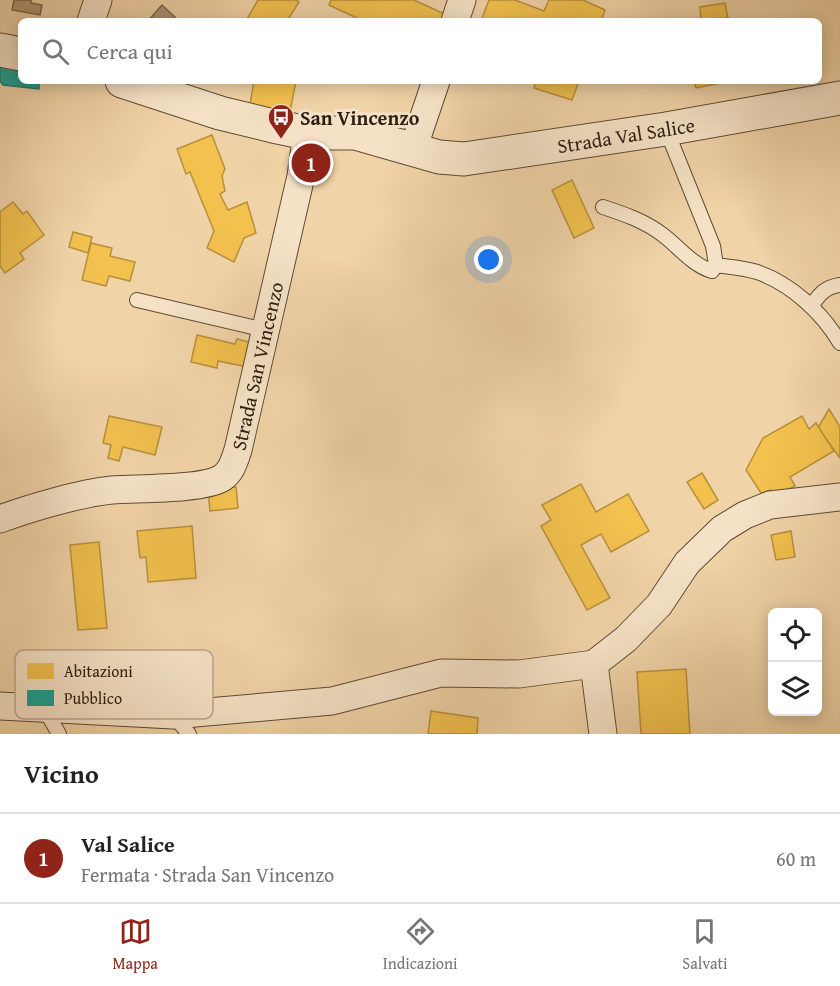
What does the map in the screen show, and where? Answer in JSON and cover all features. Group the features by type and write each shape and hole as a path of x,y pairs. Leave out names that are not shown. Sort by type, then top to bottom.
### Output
{"street":[{"path":"92,18 98,0"},
{"path":"457,18 462,0"},
{"path":"0,50 18,53"},
{"name":"Strada Val Salice","path":"131,84 220,112 307,133 355,133 440,157 464,159 666,129 840,98"},
{"path":"413,149 435,84"},
{"name":"Strada San Vincenzo","path":"0,519 110,490 210,483 223,477 232,468 301,176 307,133"},
{"path":"213,718 332,701 441,674 519,674 594,664 626,639 659,605 687,563 722,529 745,514 770,505 840,497"},
{"path":"594,664 603,734"},
{"path":"0,706 15,707"},
{"path":"153,719 170,724 205,719"}],"lane":[{"path":"603,207 646,224 663,235 702,268 712,271 716,265 713,246 666,129"},
{"path":"716,265 756,272 782,283 811,306 840,343"},
{"path":"811,306 822,291 831,286 840,285"},
{"path":"137,300 265,330"},
{"path":"50,719 59,734"}],"shaded area":[{"path":"14,0 31,0 31,3 42,5 40,15 12,10"},
{"path":"162,5 176,18 151,18"}],"building: Abitazioni":[{"path":"258,0 296,0 299,2 289,18 248,18"},
{"path":"331,0 414,0 447,15 446,18 357,18 329,5"},
{"path":"489,0 515,0 544,11 549,0 583,0 605,10 602,18 482,18"},
{"path":"725,3 728,18 701,18 700,7"},
{"path":"253,84 295,84 289,117 249,110"},
{"path":"535,84 578,84 572,100 534,88"},
{"path":"695,84 716,84 696,88"},
{"path":"212,135 225,169 222,176 225,191 220,194 228,210 247,202 256,233 244,238 234,262 207,248 214,231 190,172 186,174 177,149"},
{"path":"572,180 594,228 574,238 552,190"},
{"path":"13,202 23,214 27,211 44,235 20,253 24,259 5,273 0,266 0,212"},
{"path":"73,232 92,237 88,253 69,247"},
{"path":"91,243 112,248 110,256 135,262 130,281 109,276 106,286 82,280"},
{"path":"197,335 235,344 237,339 253,343 248,367 218,361 217,368 191,362"},
{"path":"829,409 840,427 840,458 818,428"},
{"path":"109,416 162,427 155,455 123,447 119,461 108,458 111,445 103,443"},
{"path":"802,416 809,429 816,423 834,451 790,477 795,486 775,496 771,490 761,493 746,470 763,438"},
{"path":"702,473 718,500 704,509 687,482"},
{"path":"581,484 596,512 628,494 649,531 611,552 601,534 581,545 610,598 587,610 541,526 551,520 542,505"},
{"path":"236,487 238,508 210,511 208,489"},
{"path":"192,526 196,578 148,582 146,557 140,558 137,531"},
{"path":"791,531 795,557 776,560 771,535"},
{"path":"99,542 107,628 78,630 70,545"},
{"path":"686,669 690,734 641,734 637,672"},
{"path":"431,711 478,718 477,734 428,734"}],"building: Pubblico":[{"path":"6,63 18,65 18,84 39,84 39,89 3,85 0,81 0,68"}],"place":[{"name":"San Vincenzo","path":"281,140"},
{"name":"Val Salice","path":"311,163"}]}
